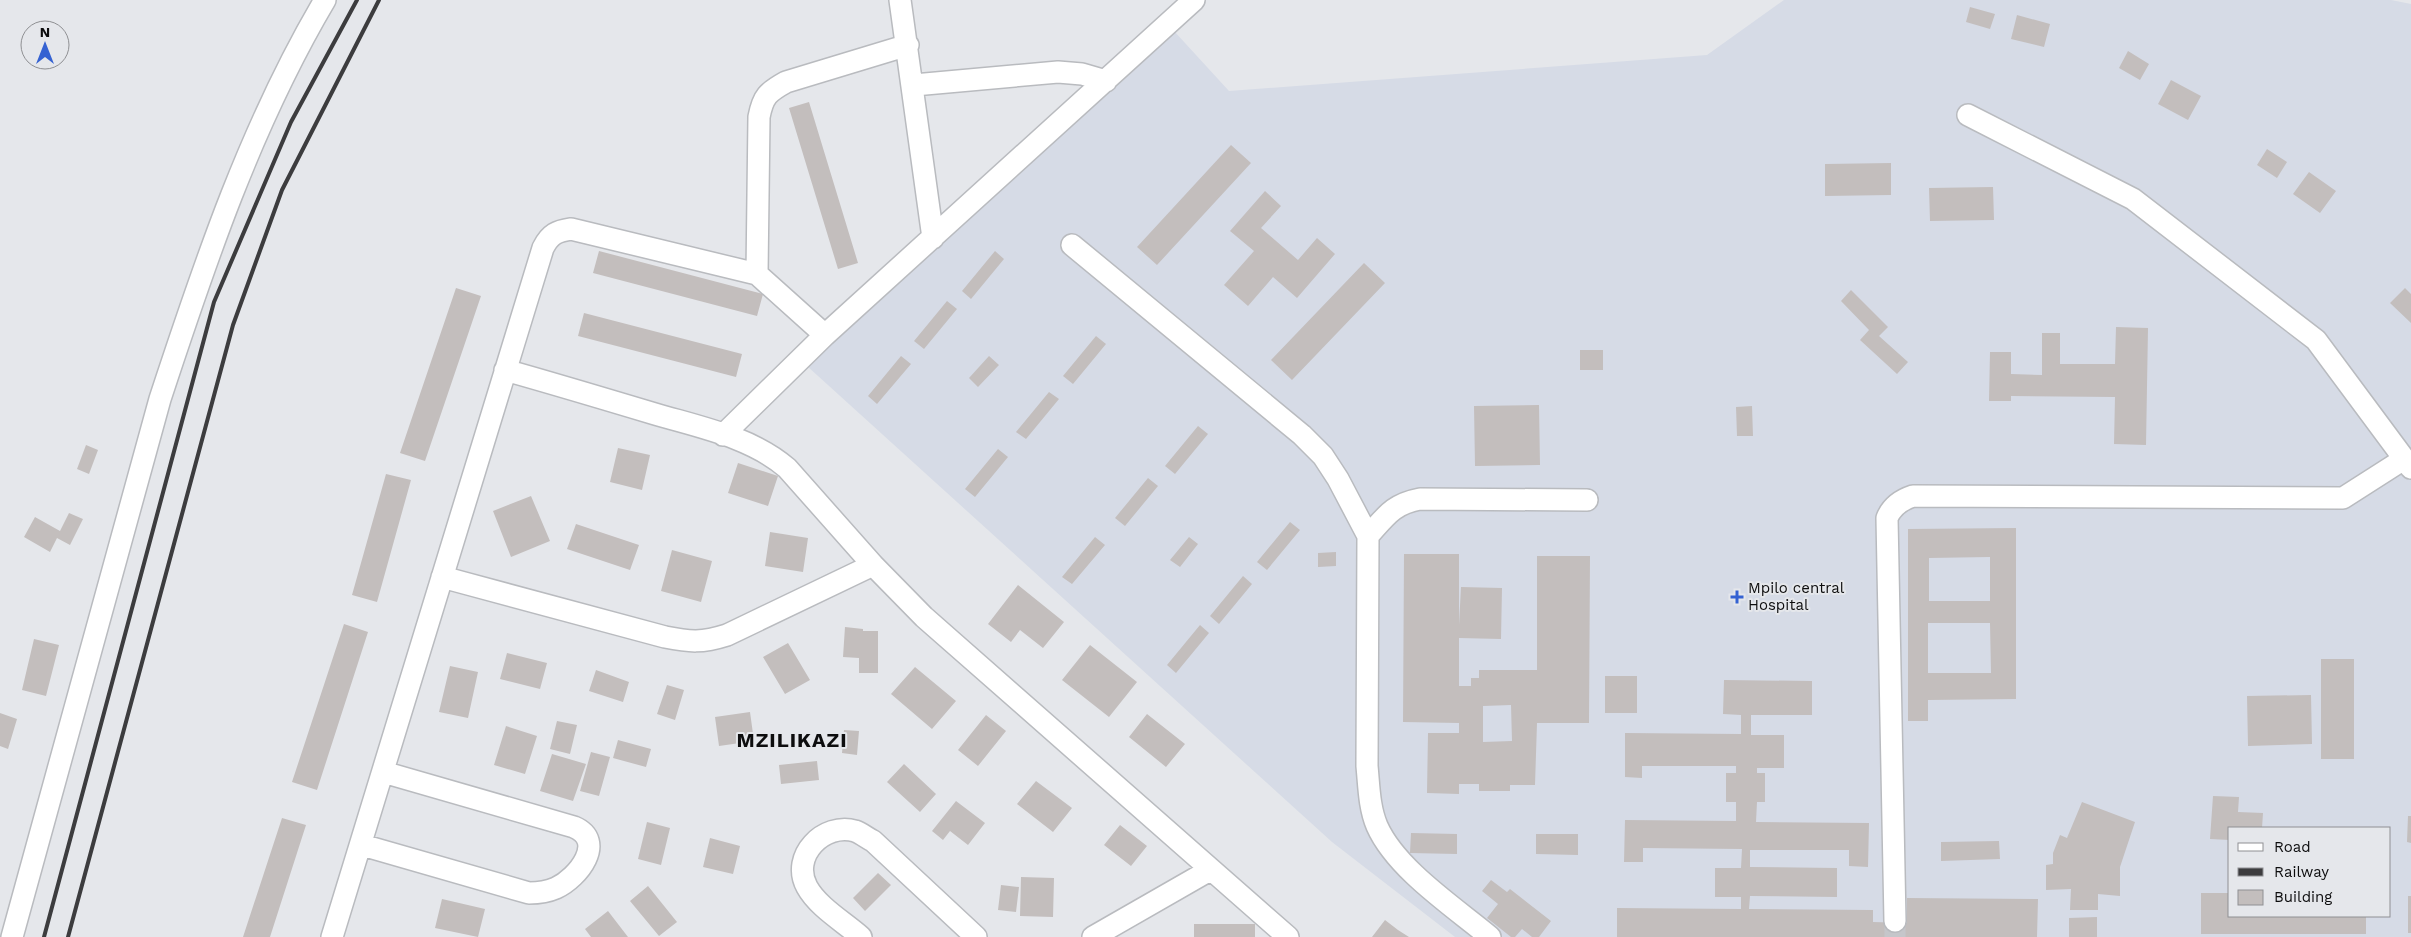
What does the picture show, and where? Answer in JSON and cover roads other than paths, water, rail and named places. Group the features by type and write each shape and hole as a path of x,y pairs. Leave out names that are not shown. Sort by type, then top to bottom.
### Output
{"street":[{"path":"9,930 160,399 182,333 238,178 269,105 298,46 326,0"},
{"path":"900,0 914,85 934,238"},
{"path":"723,435 825,335 1194,0"},
{"path":"757,274 759,117 762,101 772,89 786,82 908,45"},
{"path":"914,85 1058,72 1082,74 1106,81"},
{"path":"1895,921 1887,518 1891,510 1904,498 1913,496 2343,498 2407,463 2316,340 2133,199 1968,115"},
{"path":"332,937 362,845 505,370 543,248 548,238 557,231 572,228 757,274 825,335"},
{"path":"1072,245 1302,435 1323,456 1338,479 1368,536 1367,766 1370,798 1376,824 1386,843 1402,862 1490,937"},
{"path":"505,370 723,435 763,450 787,468 873,566 960,650 1288,937"},
{"path":"1368,536 1392,509 1404,502 1420,499 1587,500"},
{"path":"442,577 665,637 688,642 707,642 727,635 873,566"},
{"path":"362,845 528,893 556,888 565,882 582,866 589,852 590,843 588,837 583,831 574,827 383,772"},
{"path":"861,937 813,896 806,885 802,870 805,854 814,842 827,833 841,830 856,831 872,841 976,937"},
{"path":"1093,937 1210,870"}],"tunnel":[{"path":"1895,921 1895,937"}],"railway":[{"path":"44,937 214,302 291,122 357,0"},
{"path":"68,937 233,325 282,190 379,0"}],"place":[{"name":"Mpilo central Hospital","path":"1737,597"}],"district":[{"name":"MZILIKAZI","path":"792,740"}]}
